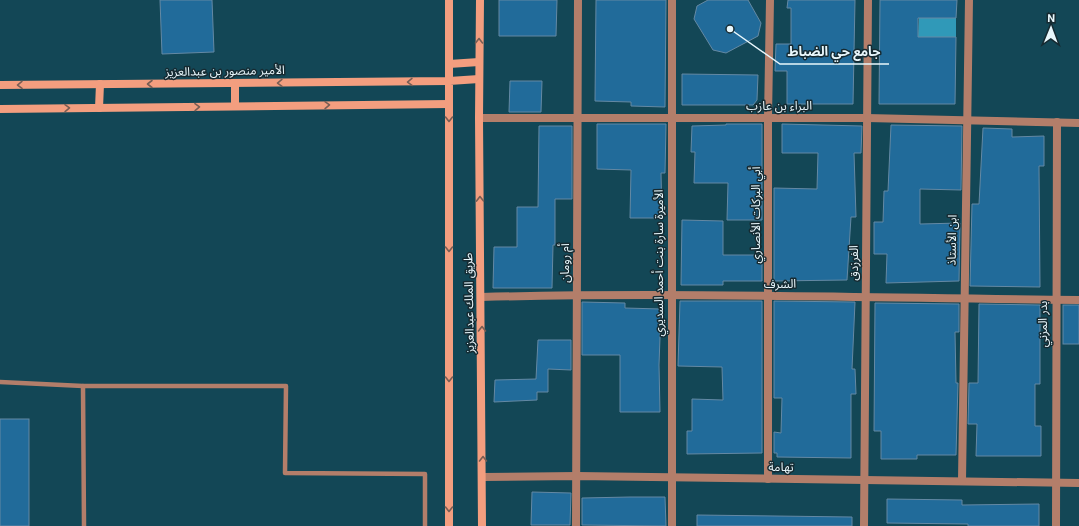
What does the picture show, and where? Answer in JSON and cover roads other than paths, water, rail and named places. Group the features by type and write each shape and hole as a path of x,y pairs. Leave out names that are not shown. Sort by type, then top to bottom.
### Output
{"main road":[{"name":"طريق الملك عبدالعزيز","path":"449,0 449,526"},
{"name":"طريق الملك عبدالعزيز","path":"480,0 479,118 483,477 482,526"},
{"path":"449,64 479,62"},
{"path":"449,81 479,79"},
{"name":"الأمير منصور بن عبدالعزيز","path":"0,85 449,81"},
{"path":"234,83 235,106"},
{"path":"99,108 100,84"},
{"path":"0,109 449,104"}],"street":[{"name":"أم رومان","path":"576,526 578,0"},
{"name":"الأميرة سارة بنت أحمد السديري","path":"672,0 672,526"},
{"name":"أبي البركات الأنصاري","path":"768,479 768,118 770,0"},
{"name":"الفرزدق","path":"864,526 868,0"},
{"name":"ابن الأستاذ","path":"962,481 966,121 969,0"},
{"name":"البراء بن عازب","path":"479,118 867,118 1079,123"},
{"name":"بدر المزني","path":"1056,526 1055,300 1057,122"},
{"name":"الشرف","path":"481,297 577,295 866,296 1079,300"},
{"name":"تهامة","path":"483,477 576,476 1079,483"}],"lane":[{"path":"0,382 83,386 286,386 285,473 425,474 425,526"},
{"path":"83,386 84,526"}],"water":[{"path":"919,18 956,18 956,37 918,37"}],"place":[{"name":"جامع حي الضباط","path":"730,29"}]}
